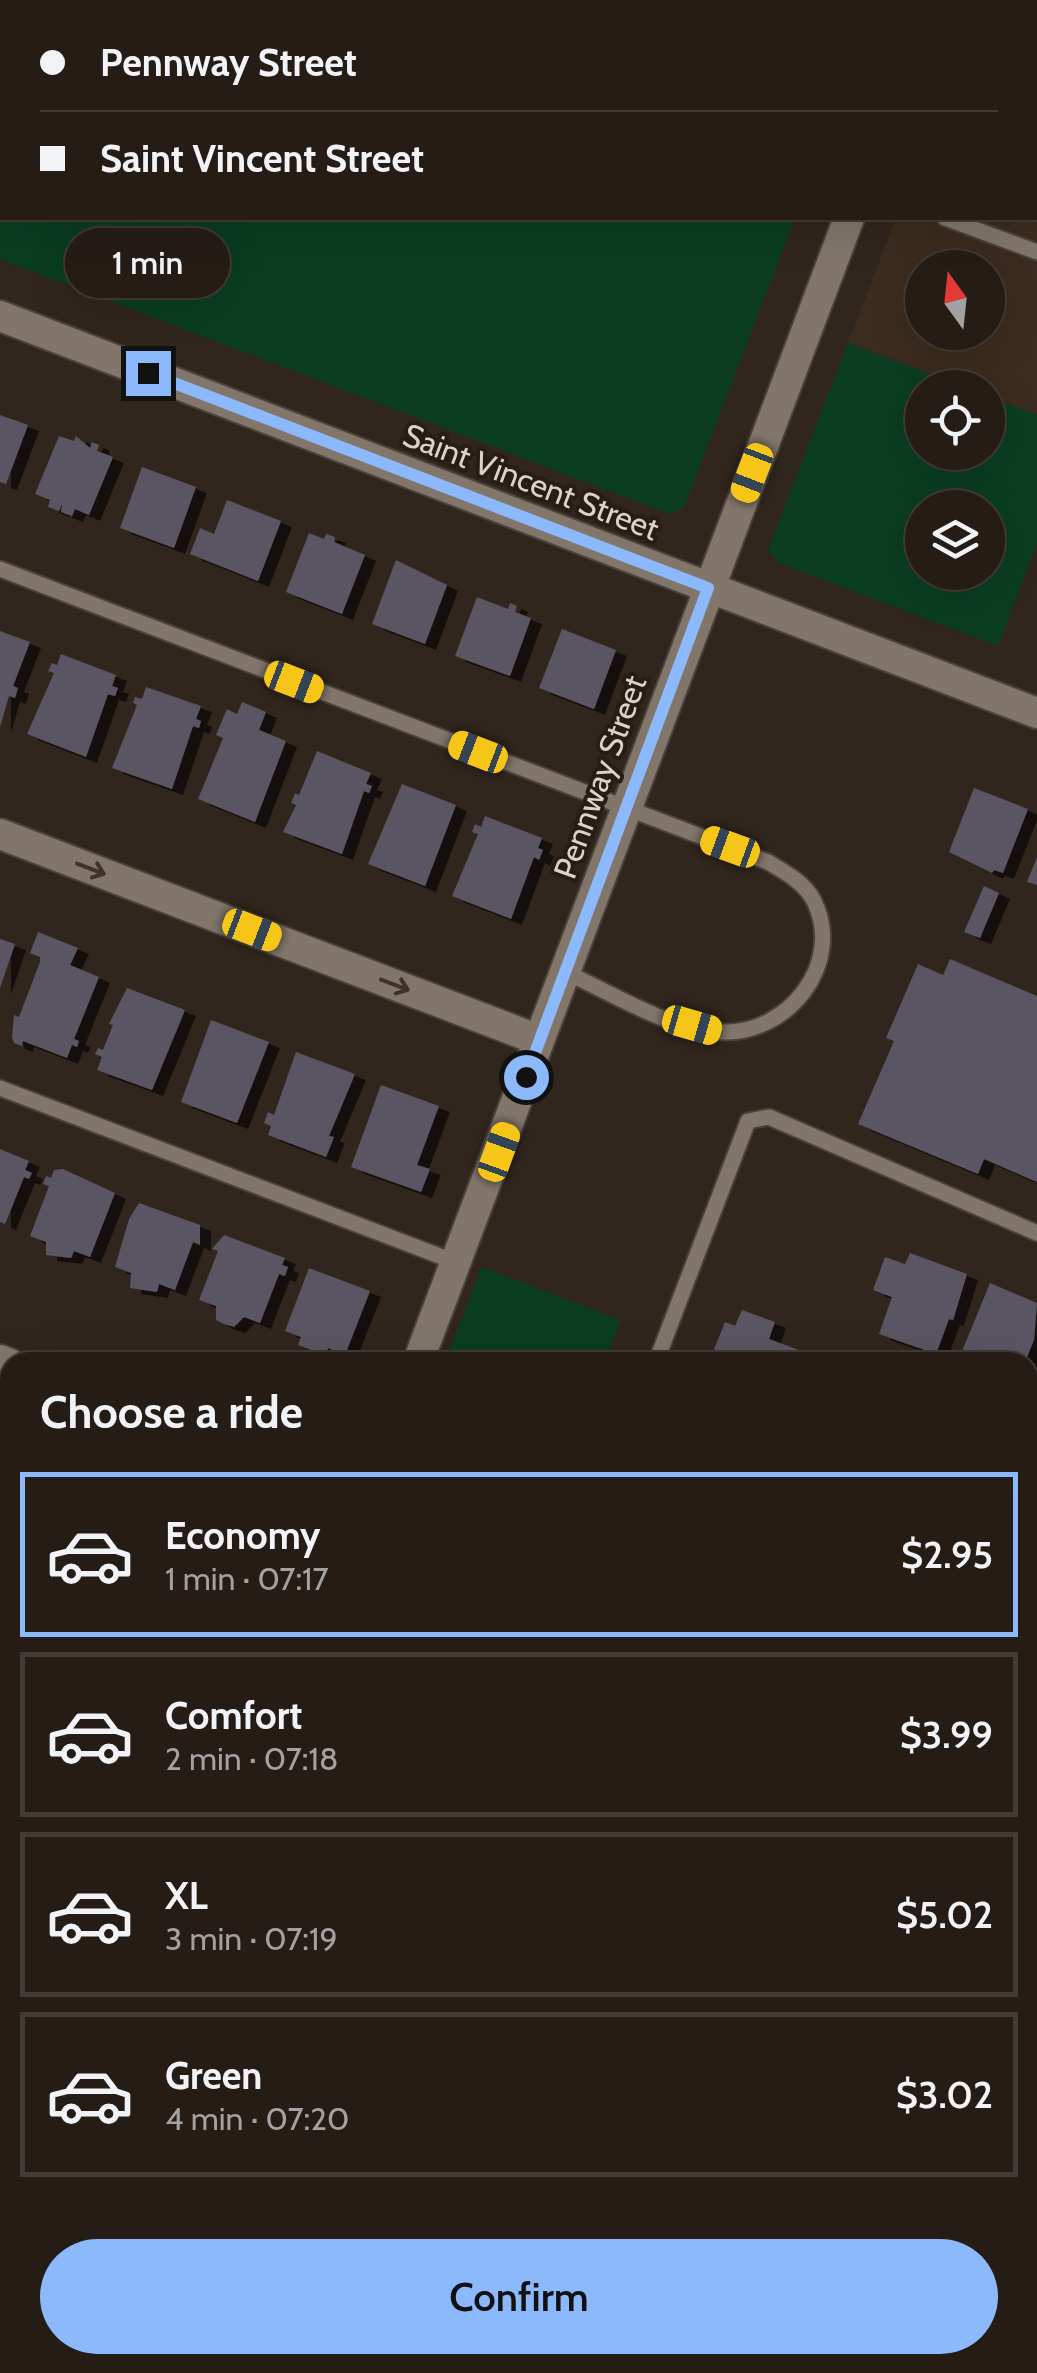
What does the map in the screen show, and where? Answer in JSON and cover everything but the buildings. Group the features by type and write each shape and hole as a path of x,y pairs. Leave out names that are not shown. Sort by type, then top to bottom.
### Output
{"street":[{"name":"Pennway Street","path":"422,1352 848,220"},
{"name":"Saint Vincent Street","path":"0,316 1037,713"},
{"path":"0,834 540,1040"}],"lane":[{"path":"977,223 1037,252"},
{"path":"0,569 768,862 792,876 814,900 822,932 819,964 804,994 781,1016 752,1030 719,1032 664,1017 565,972"},
{"path":"0,1088 458,1263"},
{"path":"660,1352 748,1122 770,1117 1037,1233"}],"shaded area":[{"path":"895,220 1037,220 1037,415 1005,403 1005,370 920,370 848,343"}],"green space":[{"path":"0,220 794,220 684,507 670,514 0,259"},
{"path":"848,343 920,370 905,370 905,470 1005,470 1005,403 1037,415 1037,543 998,646 779,563 768,550"},
{"path":"482,1267 620,1320 608,1352 449,1352"}],"route":[{"path":"148,373 708,588 526,1077"}]}
